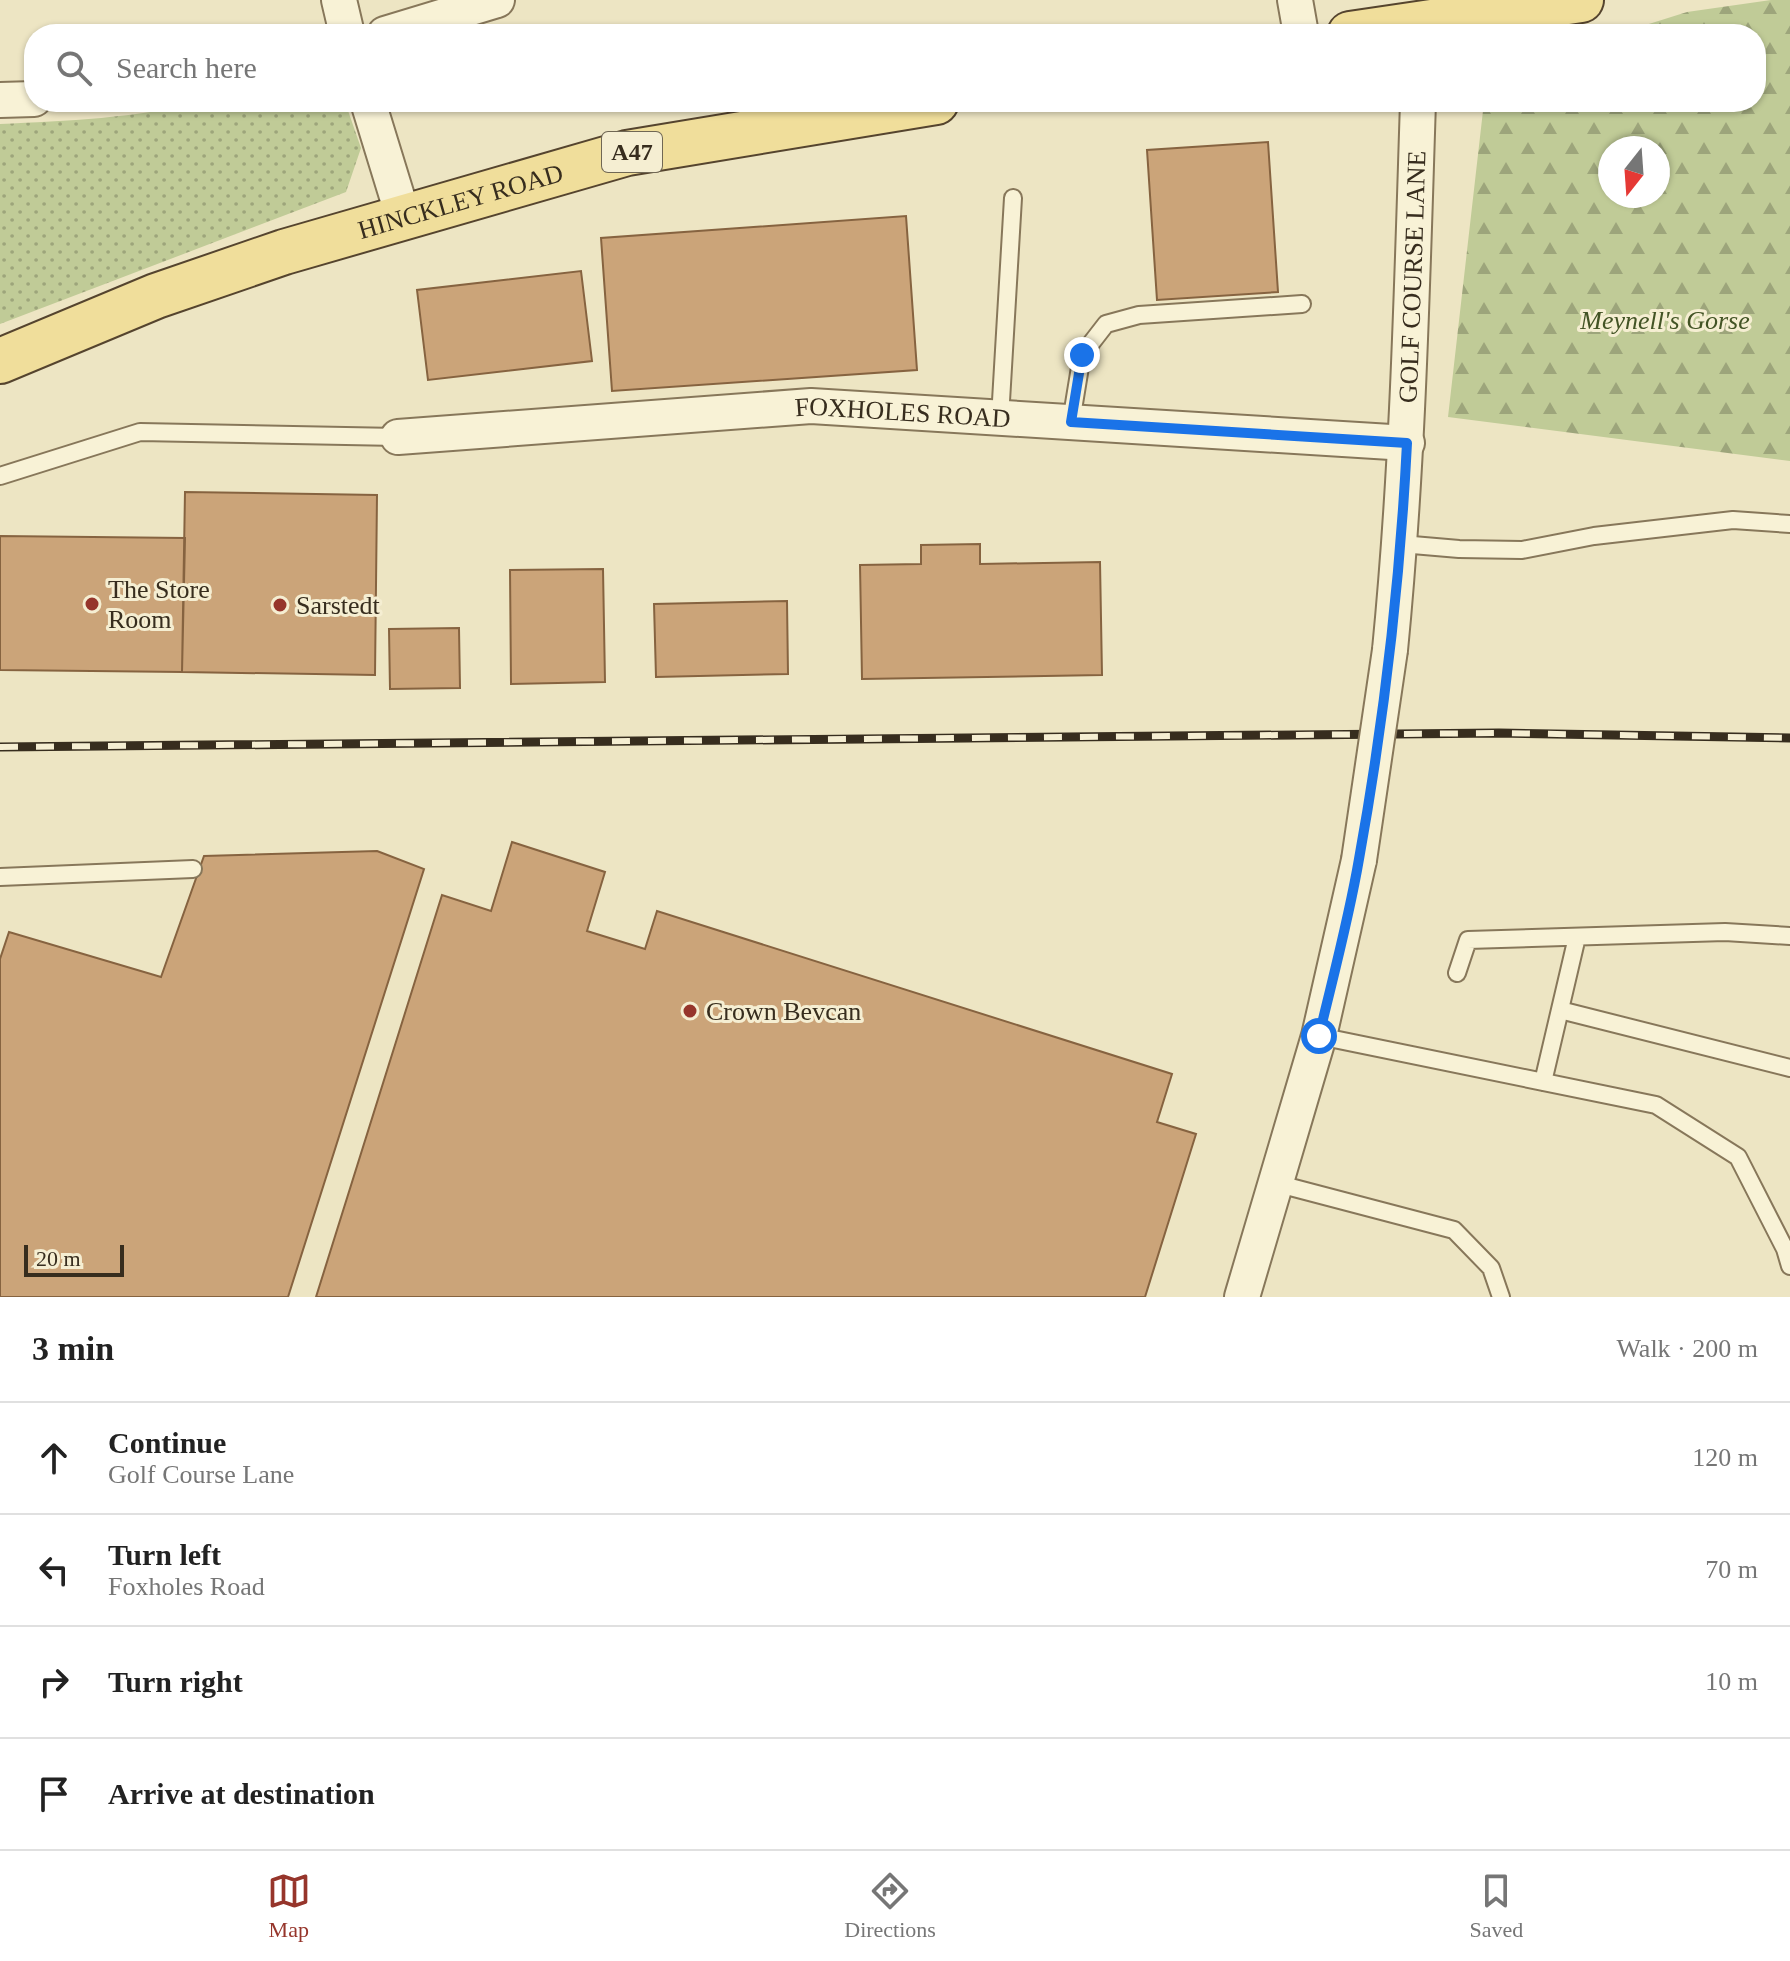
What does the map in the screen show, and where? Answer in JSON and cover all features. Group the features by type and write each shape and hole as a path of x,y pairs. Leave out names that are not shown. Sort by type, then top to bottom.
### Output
{"main road":[{"path":"1448,24 1581,0"},
{"name":"HINCKLEY ROAD","path":"0,361 156,296 284,252 403,216 627,153 875,112"}],"street":[{"path":"339,0 345,24"},
{"path":"418,24 497,0"},
{"path":"1295,0 1299,24"},
{"path":"0,100 24,99"},
{"path":"371,112 403,216"},
{"name":"GOLF COURSE LANE","path":"1242,1297 1319,1036 1359,860 1390,650 1401,544 1418,112"},
{"name":"FOXHOLES ROAD","path":"398,437 811,406 1407,443"}],"lane":[{"path":"1000,418 1013,198"},
{"path":"1071,422 1082,355 1106,324 1139,315 1302,304"},
{"path":"0,476 140,432 398,437"},
{"path":"1401,544 1522,550 1594,536 1733,520 1790,524"},
{"path":"0,877 193,869"},
{"path":"1457,973 1468,940 1725,932 1790,936"},
{"path":"1543,1082 1577,937"},
{"path":"1560,1010 1790,1068"},
{"path":"1319,1036 1656,1105 1738,1157 1785,1249 1790,1266"},
{"path":"1275,1183 1454,1230 1491,1268 1501,1297"}],"green space":[{"name":"Meynell's Gorse","path":"1790,0 1790,461 1448,417 1483,112 1766,112 1766,24 1649,24 1687,12"},
{"path":"146,112 348,112 361,148 346,192 0,324 0,124"}],"building":[{"path":"1268,142 1278,292 1157,300 1147,150"},
{"path":"906,216 917,370 612,391 601,238"},
{"path":"581,271 592,361 428,380 417,290"},
{"name":"Sarstedt","path":"185,492 377,495 375,675 182,672"},
{"name":"The Store Room","path":"0,536 185,538 182,672 0,670"},
{"path":"980,544 980,564 1100,562 1102,675 862,679 860,565 921,564 921,545"},
{"path":"603,569 605,682 511,684 510,570"},
{"path":"787,601 788,674 656,677 654,604"},
{"path":"459,628 460,688 390,689 389,629"},
{"name":"Crown Bevcan","path":"512,842 605,872 587,931 645,949 657,911 1172,1074 1157,1122 1196,1134 1145,1297 316,1297 442,895 491,911"},
{"path":"377,851 424,869 288,1297 0,1297 0,959 9,932 161,977 204,856"}],"railway":[{"path":"0,747 1499,733 1790,738"}],"place":[{"name":"The Store Room","path":"92,604"},
{"name":"Sarstedt","path":"280,605"},
{"name":"Crown Bevcan","path":"690,1011"}],"route":[{"path":"1082,355 1071,422 1407,443 1390,650 1359,860 1319,1036"}]}
